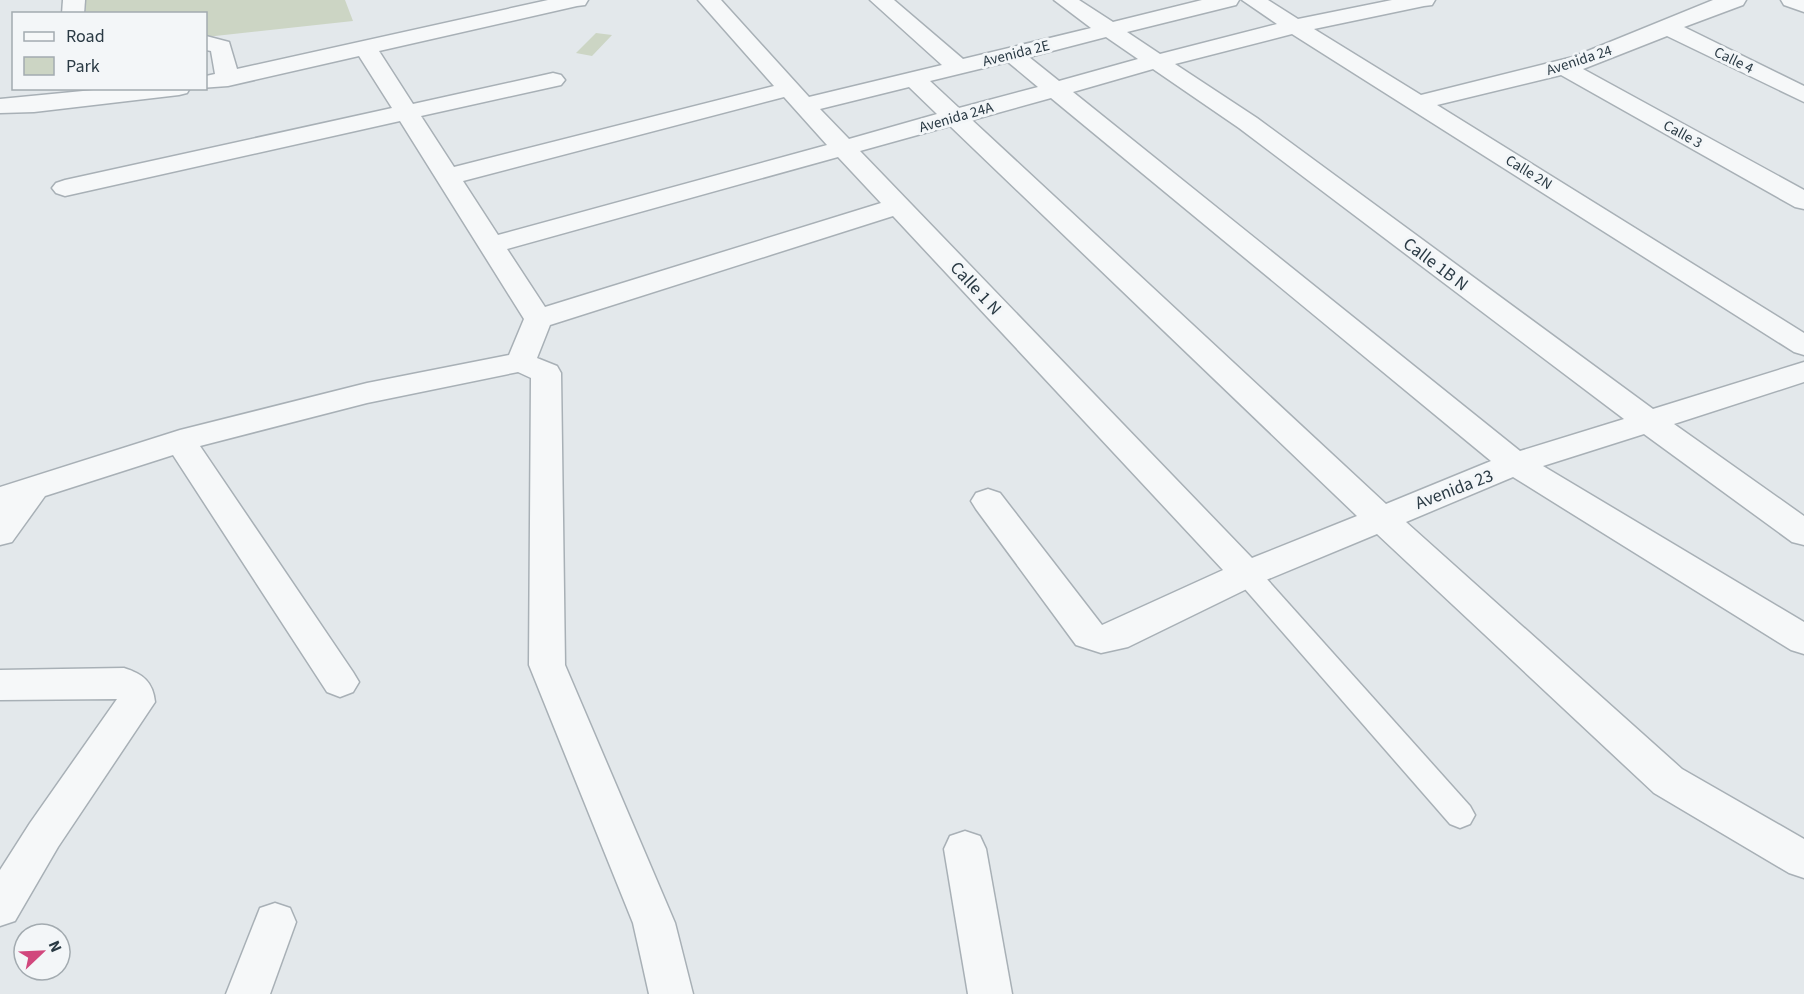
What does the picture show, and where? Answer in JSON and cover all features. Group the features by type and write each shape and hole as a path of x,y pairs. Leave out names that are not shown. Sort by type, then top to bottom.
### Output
{"street":[{"path":"207,83 577,0"},
{"name":"Calle 1 N","path":"709,0 898,206 1247,574"},
{"path":"881,0 959,68"},
{"name":"Calle 1B N","path":"1065,0 1257,130 1649,422 1804,532"},
{"name":"Avenida 2E","path":"447,177 797,97 914,79 1228,0"},
{"name":"Calle 2N","path":"1253,0 1804,346"},
{"name":"Avenida 24A","path":"490,245 1158,61 1296,26 1424,0"},
{"name":"Avenida 24","path":"1418,103 1563,67 1634,42 1708,7 1735,0"},
{"path":"1792,0 1804,6"},
{"name":"Calle 4","path":"1664,26 1804,94"},
{"path":"207,43 221,46 228,79"},
{"path":"366,49 538,320"},
{"path":"1012,54 1515,464 1804,640"},
{"name":"Calle 3","path":"1563,67 1804,201"},
{"path":"914,79 1380,518 1668,781 1804,860"},
{"path":"65,188 553,80"},
{"path":"0,105 34,105 162,90"},
{"path":"538,320 898,206"},
{"path":"521,362 538,320"},
{"path":"0,499 180,441 366,393 521,362 546,373 547,665 654,923 671,994"},
{"name":"Avenida 23","path":"988,501 1089,635 1101,639 1115,637 1247,574 1515,464 1804,372"},
{"path":"180,441 340,682"},
{"path":"0,533 32,490"},
{"path":"0,685 124,683 135,691 136,702 44,835 0,907"},
{"path":"965,849 990,994"},
{"path":"248,994 275,922"}],"lane":[{"path":"1247,574 1460,814"}],"green space":[{"path":"86,0 345,0 353,21 207,37 207,12 85,12"},
{"path":"596,33 612,35 592,56 576,53"}]}
